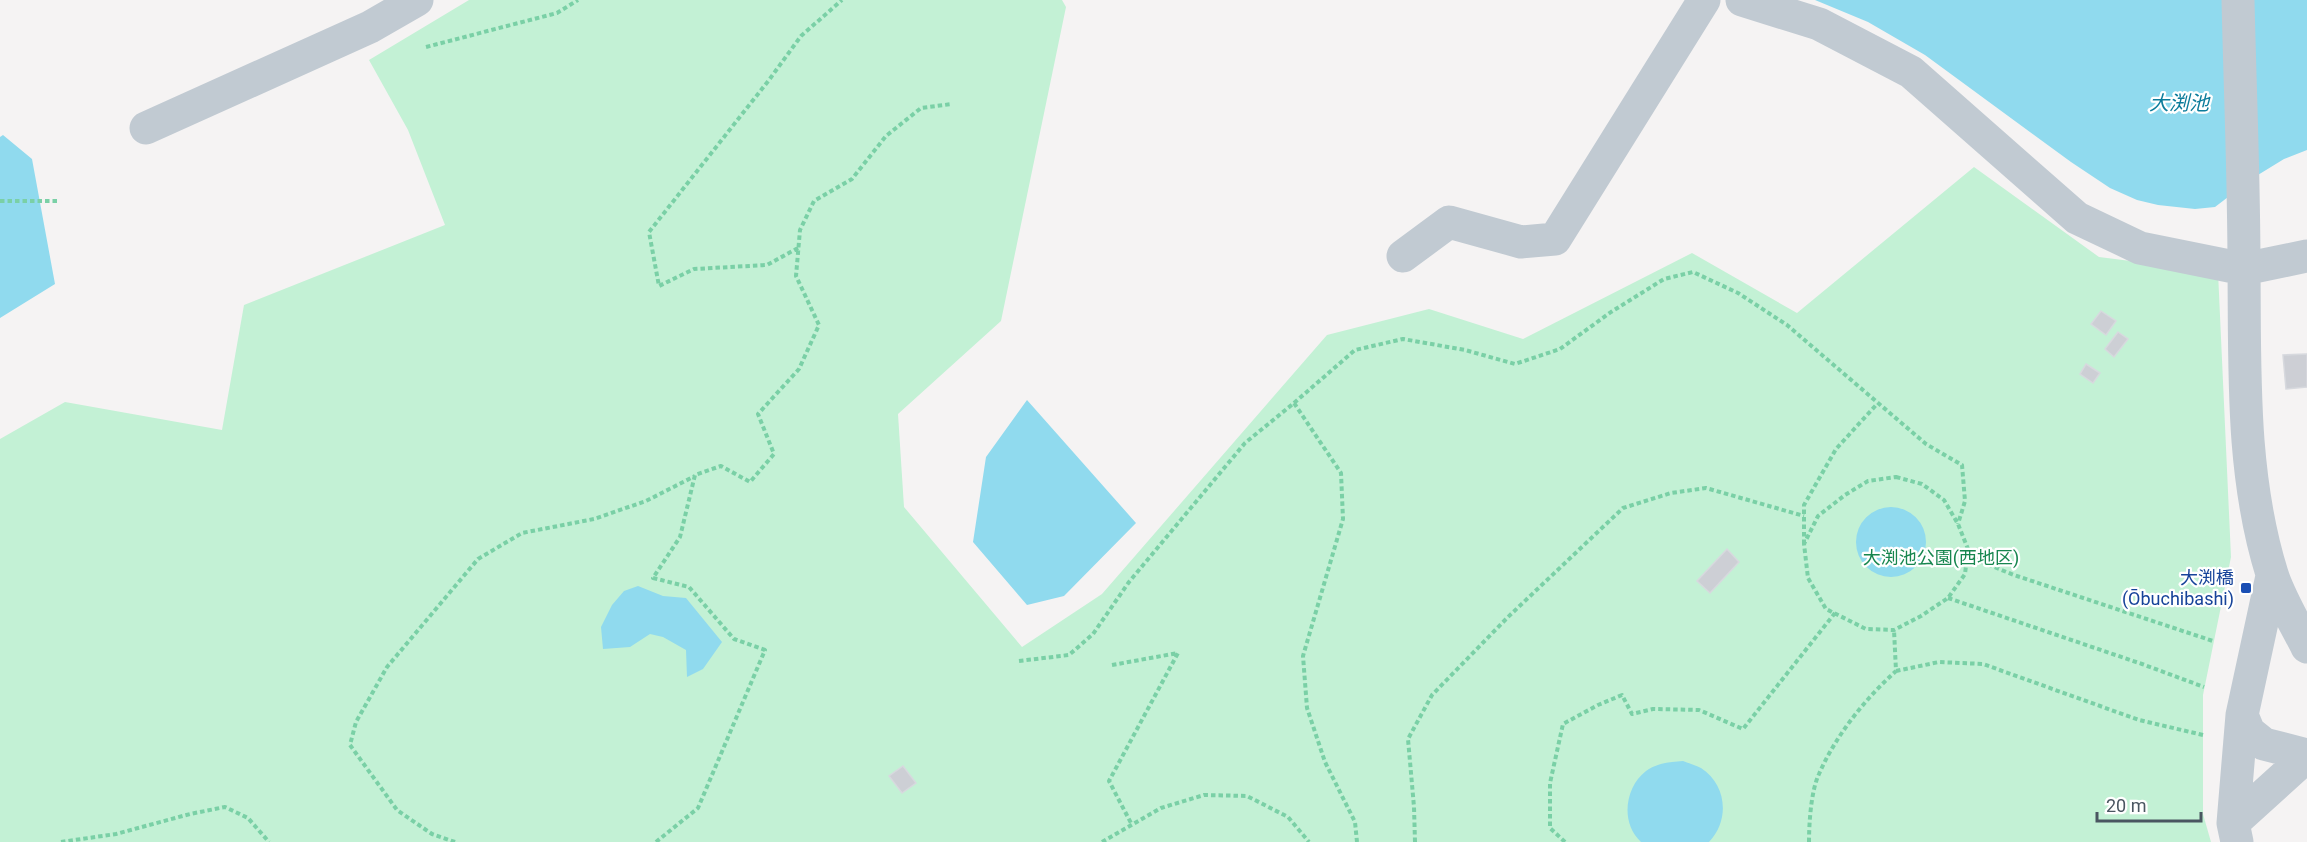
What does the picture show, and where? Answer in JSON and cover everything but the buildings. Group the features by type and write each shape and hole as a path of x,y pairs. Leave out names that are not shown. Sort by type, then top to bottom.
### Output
{"street":[{"path":"146,128 370,27 417,0"},
{"path":"1403,256 1449,222 1521,242 1555,239 1704,0"},
{"path":"1742,0 1819,24 1911,72 2077,218 2140,248 2244,269 2307,256"},
{"path":"2238,0 2244,364 2249,442 2257,512 2272,576 2307,647"},
{"path":"2235,833 2242,715 2272,576"},
{"path":"2235,833 2307,755 2264,744 2249,732 2242,715"}],"path":[{"path":"426,47 557,13 578,0"},
{"path":"798,248 767,265 694,269 659,286 649,232 801,36 842,0"},
{"path":"455,842 432,834 397,810 350,745 356,723 387,667 478,559 522,533 594,519 646,501 721,466 750,482 774,454 758,414 799,369 819,326 796,276 800,230 814,201 852,179 886,136 921,108 952,104"},
{"path":"0,201 57,201"},
{"path":"1019,661 1069,655 1093,634 1129,582 1245,443 1355,350 1403,339 1465,350 1515,363 1560,348 1611,312 1664,279 1693,272 1738,292 1787,326 1926,444 1962,465 1965,501 1958,524"},
{"path":"1294,403 1341,473 1343,519 1303,656 1307,708 1325,762 1355,822 1357,842"},
{"path":"1804,544 1818,516 1845,495 1868,481 1896,477 1922,484 1944,500 1958,524 1968,549 1965,574 1948,598 1894,630 1866,629 1826,609 1808,578 1804,544 1804,505 1836,449 1877,404"},
{"path":"656,842 698,808 765,650 734,639 689,587 653,578 680,537 696,476"},
{"path":"1415,842 1408,739 1432,695 1508,617 1623,508 1671,493 1706,488 1804,516"},
{"path":"1967,556 2014,575 2214,641"},
{"path":"1948,598 2204,687"},
{"path":"1565,842 1550,828 1550,783 1563,724 1622,695 1632,714 1653,709 1699,710 1743,729 1835,613"},
{"path":"1894,630 1896,670"},
{"path":"1112,665 1178,653 1109,781 1132,825"},
{"path":"1809,842 1809,824 1818,775 1844,731 1873,693 1896,670 1940,662 1983,664 2139,720 2202,735"},
{"path":"1102,842 1161,808 1204,795 1247,796 1288,817 1309,842"},
{"path":"61,842 116,834 225,807 248,818 269,842"}],"green space":[{"name":"大渕池公園(西地区)","path":"469,0 1062,0 1066,7 1001,321 898,414 904,507 1022,647 1102,594 1327,335 1429,309 1523,339 1692,253 1797,313 1974,167 2099,257 2218,272 2231,557 2203,695 2203,814 2211,842 0,842 0,439 65,402 222,430 244,305 445,225 408,130 369,60"}],"water":[{"name":"大渕池","path":"1815,0 2307,0 2307,150 2284,159 2253,178 2215,207 2195,209 2137,200 2110,188 2071,162 1925,55 1868,22"},
{"path":"3,135 32,159 55,284 0,318 0,137"},
{"path":"1027,400 1136,523 1064,596 1027,605 973,542 986,457"},
{"path":"1898,507 1911,513 1920,522 1924,528 1926,542 1924,556 1916,567 1905,575 1884,577 1866,567 1858,556 1856,535 1866,517 1877,509"},
{"path":"638,586 663,596 686,598 722,642 703,669 687,677 686,650 663,637 650,634 630,647 603,649 601,627 612,605 624,591"},
{"path":"1683,761 1701,768 1716,784 1723,803 1723,813 1716,833 1709,842 1641,842 1634,834 1628,815 1633,786 1650,768 1664,763"}],"place":[{"name":"大渕橋 (Ōbuchibashi)","path":"2246,588"}]}
